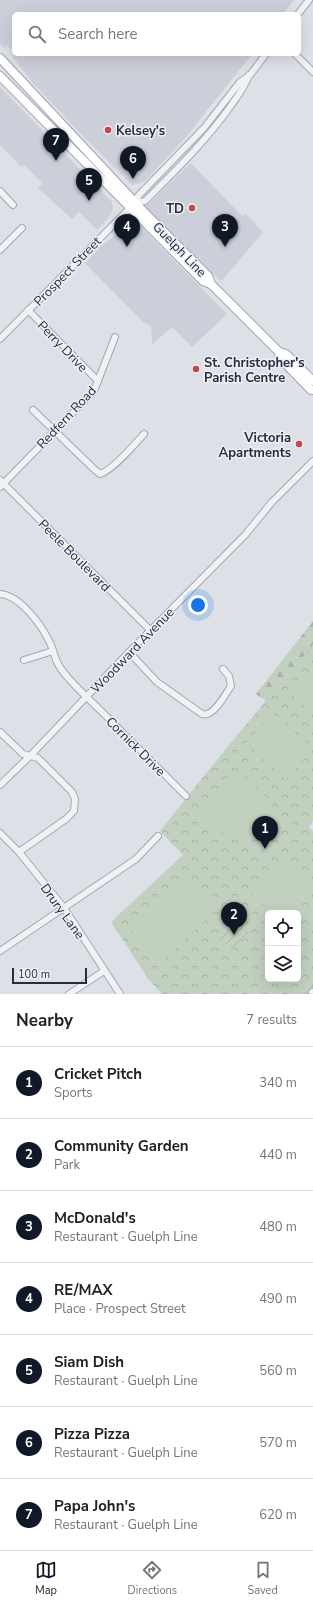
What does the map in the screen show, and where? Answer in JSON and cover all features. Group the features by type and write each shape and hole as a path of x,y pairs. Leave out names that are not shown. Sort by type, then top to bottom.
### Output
{"main road":[{"name":"Guelph Line","path":"0,58 132,205"},
{"name":"Guelph Line","path":"0,76 132,205 208,276 211,284 279,352 286,354 313,381"},
{"name":"Guelph Line","path":"279,352 280,358 311,390 313,390"}],"street":[{"path":"300,12 309,0"},
{"name":"Prospect Street","path":"1,336 132,205 145,201 202,143 246,85 250,75 264,56"},
{"path":"297,56 313,72"},
{"path":"0,191 14,205"},
{"path":"0,250 22,228"},
{"name":"Perry Drive","path":"28,310 98,382"},
{"name":"Redfern Road","path":"1,483 94,391 115,337"},
{"path":"33,410 94,470 100,474 106,473 144,434"},
{"name":"Woodward Avenue","path":"0,785 30,756 241,538 272,502 313,461"},
{"name":"Peele Boulevard","path":"1,483 151,631"},
{"name":"Cornick Drive","path":"0,594 12,597 30,613 41,627 62,670 186,796"},
{"path":"24,660 53,651"},
{"path":"129,652 157,682 206,716 223,700 231,686 229,676 223,669"},
{"path":"0,732 23,754 38,758 72,792 76,799 74,811 66,819 19,852"},
{"name":"Drury Lane","path":"0,833 19,852 64,908 120,994"},
{"path":"0,951 136,859 158,836"},
{"path":"70,994 104,971"}],"shaded area":[{"path":"0,0 294,0 285,12 12,12 12,51 7,45 4,48 0,43"},
{"path":"12,56 250,56 185,138 145,181 132,185 31,81"},
{"path":"0,87 112,202 113,208 111,214 97,230 79,212 72,219 38,188 42,183 25,165 21,167 0,145"},
{"path":"191,163 242,216 246,214 263,232 221,282 145,207"},
{"path":"130,224 138,224 227,314 192,347 172,327 152,344 151,326 143,322 85,263 100,247"}],"green space":[{"path":"313,621 313,645 302,661 268,702 256,694"},
{"path":"313,645 313,821 309,827 313,831 313,994 162,994 149,980 111,922 183,855 160,831 228,746"},
{"path":"313,668 313,712 291,694"},
{"path":"273,713 313,748 286,779 246,743"},
{"path":"232,772 251,781 275,809 263,826 254,832 235,834 220,832 207,828 193,816"},
{"path":"259,840 273,855 270,857 257,842"},
{"path":"277,867 296,869 313,879 313,890 293,910 270,910 248,890 261,877"},
{"path":"181,876 215,911 162,962 128,927"},
{"path":"313,903 313,918 305,911"},
{"path":"236,920 249,932 232,950 219,938"}],"place":[{"name":"Kelsey's","path":"108,130"},
{"name":"Papa John's","path":"56,161"},
{"name":"Pizza Pizza","path":"133,179"},
{"name":"Siam Dish","path":"89,201"},
{"name":"TD","path":"192,208"},
{"name":"RE/MAX","path":"127,247"},
{"name":"McDonald's","path":"225,247"},
{"name":"St. Christopher's Parish Centre","path":"196,369"},
{"name":"Victoria Apartments","path":"299,444"},
{"name":"Cricket Pitch","path":"265,849"},
{"name":"Community Garden","path":"234,935"}]}
